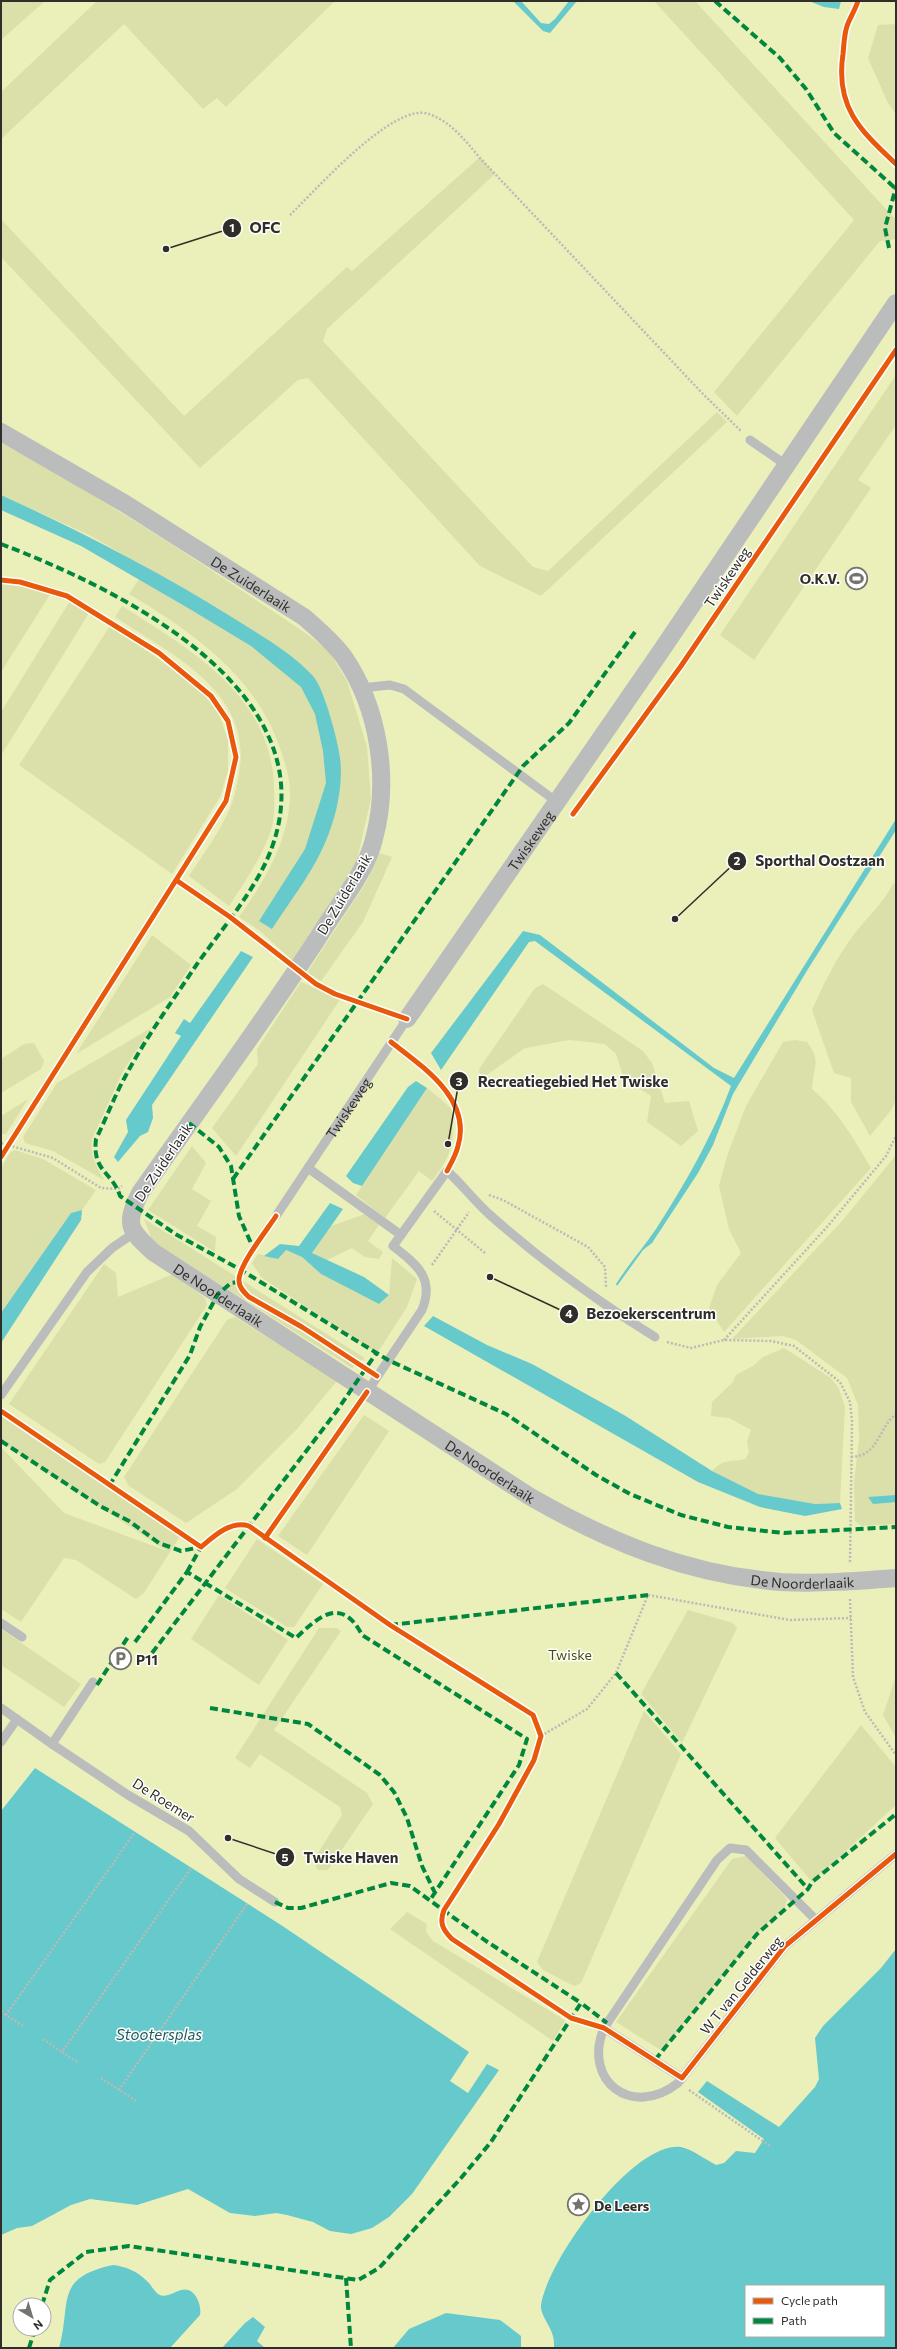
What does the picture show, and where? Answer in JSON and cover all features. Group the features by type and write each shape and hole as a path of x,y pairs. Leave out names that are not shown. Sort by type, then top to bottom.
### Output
{"street":[{"name":"Twiskeweg","path":"407,1019 557,802 896,302"},
{"name":"De Zuiderlaaik","path":"1,432 124,503 304,616 344,657 361,688 378,748 382,784 379,815 374,840 364,864 297,970 140,1193 130,1213 130,1223 134,1233"},
{"name":"De Noorderlaaik","path":"134,1233 153,1252 541,1504 617,1542 656,1557 692,1567 743,1578 782,1582 896,1578"}],"lane":[{"path":"750,440 786,465"},
{"path":"361,688 390,685 404,689 557,802"},
{"name":"Twiskeweg","path":"276,1216 407,1019"},
{"path":"308,1168 401,1235"},
{"path":"367,1392 422,1310 427,1298 428,1288 424,1276 410,1260 393,1246 447,1171 489,1215 623,1317 655,1337"},
{"path":"1,1396 87,1272 112,1248 134,1233"},
{"path":"1,1623 22,1637"},
{"path":"52,1744 93,1682"},
{"name":"De Roemer","path":"1,1708 128,1795 189,1831 239,1879 275,1902"},
{"path":"1,1742 17,1719"},
{"path":"604,2028 680,2080 669,2090 643,2099 621,2093 609,2081 598,2063 598,2050 604,2028 717,1860 730,1848 746,1850 816,1920"},
{"name":"W T van Gelderweg","path":"680,2080 785,1946 896,1854"}],"path":[{"path":"290,215 375,133 401,116 427,113 453,126 484,162 687,377 750,440"},
{"path":"724,1340 827,1226 886,1156 896,1136"},
{"path":"4,1153 14,1137"},
{"path":"1,1143 10,1144 53,1158 101,1188 118,1189 123,1185"},
{"path":"424,1276 457,1230 475,1200 483,1195 492,1195 588,1247 605,1267 604,1285 607,1290"},
{"path":"424,1203 485,1253"},
{"path":"655,1337 675,1346 691,1348 724,1340 771,1340 794,1346 840,1382 850,1402 850,1531"},
{"path":"851,1457 862,1457 872,1448 896,1414"},
{"path":"539,1742 541,1736 587,1709 616,1673 648,1595 790,1620 851,1618 853,1677 865,1712 896,1754"},
{"path":"538,1729 541,1736"},
{"path":"6,2015 134,1832"},
{"path":"62,2052 191,1868"},
{"path":"119,2090 247,1904"},
{"path":"1,2011 23,2026"},
{"path":"43,2039 77,2062"},
{"path":"101,2078 136,2101"},
{"path":"680,2080 770,2146"}],"green space":[{"name":"Twiske","path":"1,1 896,1 896,2348 1,2348"},
{"path":"1,1 45,1 1,40"},
{"path":"97,1 335,1 226,107 217,98 203,109 124,24 1,139 1,92"},
{"path":"654,1 695,1 896,220 896,239 880,241 737,416 714,392 854,220"},
{"path":"896,24 896,114 888,103 868,58 878,25"},
{"path":"480,157 495,174 327,329 323,341 533,567 548,571 717,412 727,422 541,596 480,566 308,378 298,380 200,468 1,257 1,219 184,416 347,267 352,271"},
{"path":"896,375 896,425 858,480 871,488 754,660 720,635"},
{"path":"1,443 51,469 173,545 304,632 329,651 347,681 367,747 371,799 356,864 293,961 260,931 239,917 266,876 280,846 288,814 290,786 288,774 281,751 270,725 256,701 239,679 220,659 177,625 129,594 147,568 89,535 1,495"},
{"path":"1,583 44,590 51,593 1,672"},
{"path":"70,601 89,613 2,754 1,712"},
{"path":"122,606 200,658 223,678 243,701 259,726 269,755 274,787 274,814 272,828 259,858 229,906 189,876 218,831 233,800 238,779 241,749 235,723 223,701 206,681 185,663 115,617"},
{"path":"110,626 153,655 202,692 219,714 228,740 228,771 220,797 172,874 19,765"},
{"path":"379,853 392,857 363,922 321,981 307,973 367,881"},
{"path":"896,883 896,1099 892,1109 870,1136 851,1102 851,1078 834,1073 812,1010 840,954 857,930 879,905 893,884"},
{"path":"152,935 191,965 170,997 76,1054"},
{"path":"301,982 341,998 236,1156 212,1128 258,1064 257,1049"},
{"path":"543,984 643,1051 652,1063 665,1103 689,1101 698,1131 681,1146 647,1122 651,1096 624,1079 616,1054 605,1044 569,1040 525,1048 481,1079 479,1069 535,988"},
{"path":"151,1028 123,1071 92,1139 94,1160 104,1180 53,1151 25,1143 23,1137 57,1083"},
{"path":"795,1040 807,1042 814,1054 816,1064 812,1089 838,1116 871,1168 724,1332 709,1308 717,1285 741,1253 729,1229 719,1186 727,1156 746,1106 783,1042"},
{"path":"34,1043 44,1061 41,1069 1,1093 1,1059 24,1044"},
{"path":"427,1088 451,1108 453,1130 451,1147 444,1163 432,1181 419,1171 385,1218 356,1195"},
{"path":"28,1099 6,1134 1,1134 1,1116"},
{"path":"192,1146 206,1163 192,1189 211,1201 197,1226 216,1237 215,1252 148,1210"},
{"path":"15,1150 43,1159 96,1190 82,1210 71,1213 1,1313 1,1168 10,1153"},
{"path":"896,1155 896,1524 861,1526 855,1521 854,1483 859,1439 858,1405 847,1378 796,1340 783,1336 732,1339 842,1221"},
{"path":"365,1214 379,1225 368,1241 383,1252 379,1259 365,1257 352,1248 327,1260 312,1253 331,1226"},
{"path":"144,1219 365,1358 352,1368 153,1242"},
{"path":"286,1250 302,1257 321,1274 379,1304 389,1295 392,1258 417,1279 407,1307 378,1352 370,1349 261,1277 252,1263 258,1254 278,1258"},
{"path":"104,1264 116,1273 118,1297 173,1274 205,1298 207,1305 105,1462 99,1464 9,1404"},
{"path":"235,1317 337,1381 297,1429 237,1489 186,1523 129,1486 124,1477 227,1320"},
{"path":"784,1348 831,1378 839,1389 845,1407 840,1503 815,1504 758,1495 712,1471 720,1464 745,1459 749,1453 747,1441 751,1430 729,1418 711,1416 712,1402 733,1382 736,1375 753,1366 763,1357"},
{"path":"1,1415 180,1536 144,1593 136,1599 76,1560 64,1558 21,1622 1,1609 1,1447 64,1513 167,1551 1,1442"},
{"path":"364,1415 389,1431 307,1555 278,1536"},
{"path":"257,1539 323,1584 294,1627 287,1627 225,1588"},
{"path":"219,1595 288,1640 259,1685 191,1639"},
{"path":"688,1610 733,1623 737,1628 682,1743 641,1694"},
{"path":"319,1628 337,1628 341,1631 274,1730 367,1793 373,1804 328,1870 318,1870 313,1861 342,1815 340,1807 260,1754 250,1768 235,1758"},
{"path":"1,1629 81,1684 64,1707 1,1665"},
{"path":"896,1676 896,1738 883,1715"},
{"path":"644,1711 681,1754 581,1983 574,1986 543,1970 537,1962"},
{"path":"861,1725 896,1767 896,1805 812,1882 775,1838"},
{"path":"746,1856 787,1899 785,1906 757,1934 662,2051 616,2022 732,1859"},
{"path":"407,1912 427,1924 426,1932 433,1941 565,2021 553,2041 390,1929"}],"water":[{"path":"513,1 521,1 541,23 549,24 555,19 569,1 577,1 550,33 543,31"},
{"path":"809,1 841,1 839,9 824,7"},
{"path":"1,495 117,552 202,599 263,636 284,651 304,667 317,682 322,691 330,715 339,750 341,776 337,804 330,830 319,856 272,929 259,921 305,849 326,783 323,751 315,714 301,687 251,646 188,608 81,546 1,510"},
{"path":"896,819 896,830 808,969 733,1094 713,1145 698,1173 652,1243 643,1250 617,1286 616,1284 625,1270 656,1229 677,1195 707,1142 731,1086 535,941 529,942 441,1070 431,1053 523,931 540,935 714,1068 734,1078"},
{"path":"241,951 253,957 152,1105 153,1118 148,1132 140,1136 118,1162 114,1157 128,1132 126,1120 181,1036 175,1033 184,1019 190,1023"},
{"path":"416,1081 427,1088 362,1186 353,1183 346,1176 408,1087"},
{"path":"330,1203 343,1209 312,1253 364,1277 389,1295 379,1304 321,1274 302,1257 286,1250 278,1259 264,1256 280,1244 299,1246"},
{"path":"82,1210 81,1220 1,1343 1,1313 71,1213"},
{"path":"433,1316 487,1345 532,1364 624,1415 712,1471 758,1494 815,1504 840,1503 842,1509 805,1516 760,1507 698,1482 424,1326"},
{"path":"896,1495 896,1502 873,1504 868,1497"},
{"name":"Stootersplas","path":"35,1768 284,1927 469,2052 450,2081 468,2093 487,2064 499,2070 412,2194 389,2217 372,2228 351,2234 330,2231 313,2222 276,2213 255,2216 230,2213 188,2189 137,2205 90,2199 71,2205 32,2226 17,2228 1,2235 1,1811"},
{"path":"896,1949 896,2348 554,2348 553,2335 543,2315 541,2305 547,2286 559,2261 575,2235 595,2208 617,2183 639,2163 661,2150 681,2147 685,2148 716,2165 724,2163 736,2151 755,2153 764,2139 698,2092 707,2081 779,2127 815,2087 819,2079 815,2038 823,2026 881,1968"},
{"path":"113,2265 127,2268 136,2272 149,2283 157,2293 161,2295 164,2296 181,2290 190,2291 194,2294 199,2302 200,2315 170,2348 59,2348 63,2332 68,2294 73,2285 81,2277 94,2270"},
{"path":"446,2313 500,2320 521,2336 521,2348 393,2348 409,2329"},
{"path":"253,2317 265,2327 257,2341 265,2348 222,2348 245,2323"}],"marked path":[{"path":"715,1 780,58 806,89 834,133 895,188"},
{"path":"889,248 885,228 896,187"},
{"path":"1,544 101,588 154,619 203,654 243,695 271,741 281,793 271,850 256,880 237,910 158,1021 121,1085 96,1139 97,1158 100,1165 117,1188 120,1196 177,1235 241,1270 388,1360 506,1414 596,1475 630,1494 681,1515 728,1527 784,1533 896,1527"},
{"path":"233,1179 523,766 569,723 635,632"},
{"path":"189,1123 219,1147 231,1166 239,1216 254,1250"},
{"path":"109,1486 190,1355 200,1327 218,1294 231,1283 239,1282"},
{"path":"152,1653 336,1412 377,1352"},
{"path":"1,1441 100,1506 129,1521 159,1543 181,1551 201,1547"},
{"path":"187,1572 201,1547"},
{"path":"135,1642 187,1572 296,1638 322,1617 338,1613 346,1616 354,1623 362,1635 527,1739 519,1765 430,1900"},
{"path":"390,1625 648,1595"},
{"path":"97,1685 128,1637"},
{"path":"616,1673 808,1889"},
{"path":"210,1708 308,1724 380,1775 394,1792 407,1818 422,1866 435,1893"},
{"path":"655,2060 757,1934 808,1889 812,1882 896,1814"},
{"path":"275,1902 288,1908 301,1908 391,1883 410,1886 486,1941 581,2003"},
{"path":"45,2297 50,2280 86,2252 129,2246 358,2280 379,2268 461,2178 491,2142 581,2003 607,2023"},
{"path":"346,2278 351,2348"},
{"path":"29,2348 32,2337"}],"cycle path":[{"path":"858,1 845,33 842,73 843,89 847,103 861,128 896,164"},
{"path":"573,814 681,666 896,350"},
{"path":"1,580 20,582 67,596 159,653 211,696 228,721 236,757 226,801 1,1157"},
{"path":"176,880 230,917 316,984 335,994 407,1019"},
{"path":"391,1042 417,1062 442,1086 458,1113 460,1129 458,1146 455,1156 447,1171"},
{"path":"276,1216 243,1266 239,1281 241,1288 249,1297 302,1327 377,1376"},
{"path":"265,1538 367,1392"},
{"path":"1,1411 201,1547 217,1534 229,1527 236,1525 249,1526 390,1625 533,1715 541,1736 534,1760 499,1824 444,1910 442,1919 443,1926 452,1939 571,2018 604,2028 682,2078 785,1946 896,1854"}],"place":[{"name":"OFC","path":"166,249"},
{"name":"O.K.V.","path":"856,578"},
{"name":"Sporthal Oostzaan","path":"675,919"},
{"name":"Recreatiegebied Het Twiske","path":"448,1144"},
{"name":"Bezoekerscentrum","path":"490,1277"},
{"name":"P11","path":"120,1659"},
{"name":"Twiske Haven","path":"228,1838"},
{"name":"De Leers","path":"579,2205"}]}
